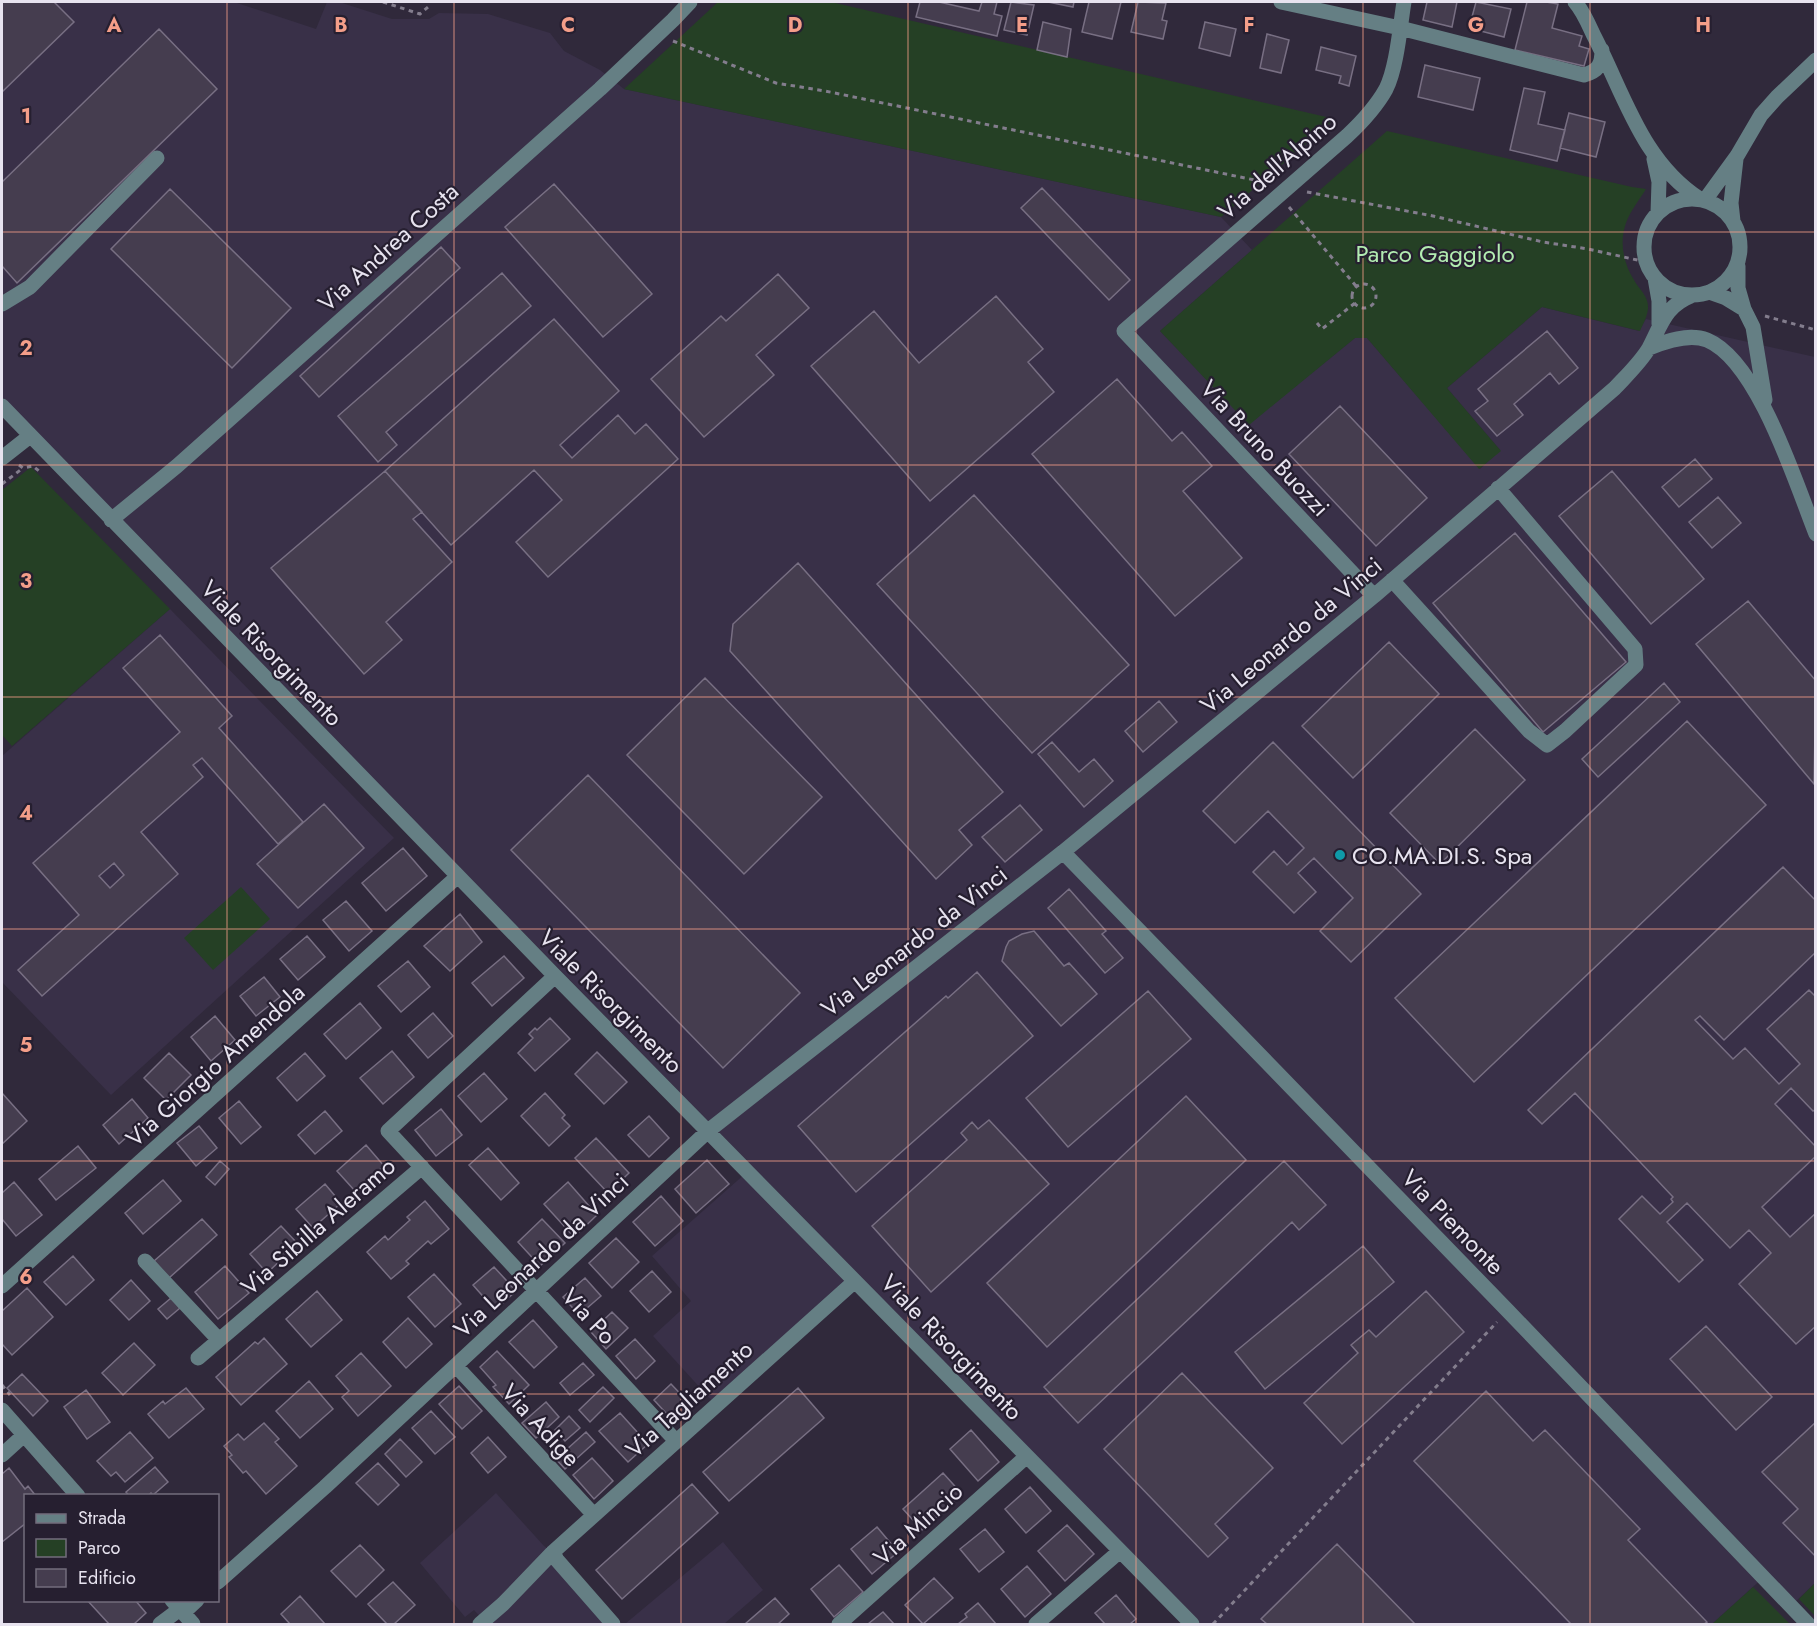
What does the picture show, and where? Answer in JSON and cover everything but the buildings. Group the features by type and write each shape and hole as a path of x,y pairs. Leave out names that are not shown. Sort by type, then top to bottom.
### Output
{"street":[{"name":"Via Andrea Costa","path":"111,520 177,466 600,88 690,2"},
{"path":"1281,2 1400,28 1599,79 1609,85 1626,103"},
{"name":"Via dell'Alpino","path":"1124,331 1347,136 1380,99 1391,74 1404,2"},
{"path":"1575,2 1602,50 1653,156 1659,182 1658,213"},
{"path":"1584,75 1598,69 1602,59 1602,50"},
{"path":"1702,200 1737,156 1761,115 1776,97 1815,60"},
{"path":"1653,156 1673,179 1702,200 1723,210 1733,221"},
{"path":"1737,156 1731,203 1733,221 1739,235 1738,288 1744,309 1753,327 1768,417"},
{"path":"2,304 30,287 157,158"},
{"path":"1702,200 1690,198 1678,201 1665,207 1654,217 1646,232 1644,245 1646,262 1655,278 1667,288 1686,295 1701,294 1726,298 1744,309"},
{"path":"1701,294 1722,285 1738,263"},
{"name":"Via Leonardo da Vinci","path":"1655,278 1659,301 1659,324"},
{"name":"Via Leonardo da Vinci","path":"219,1581 456,1366 534,1290 708,1131 1063,852 1374,596 1615,388 1637,366 1649,348 1659,324 1679,301 1701,294"},
{"name":"Via Bruno Buozzi","path":"1124,331 1374,596"},
{"path":"1649,348 1665,341 1689,337 1706,339 1736,362 1768,417 1815,534"},
{"name":"Viale Risorgimento","path":"2,406 555,976 1192,1624"},
{"path":"2,458 30,436"},
{"path":"1392,580 1529,731 1547,745 1565,731 1636,665 1635,649 1498,488"},
{"name":"Via Piemonte","path":"1063,852 1808,1624"},
{"name":"Via Giorgio Amendola","path":"2,1286 458,876"},
{"name":"Via Sibilla Aleramo","path":"198,1358 422,1167 388,1131 555,976"},
{"name":"Via Po","path":"422,1167 676,1441"},
{"path":"145,1261 219,1341"},
{"name":"Via Tagliamento","path":"480,1624 553,1552 855,1281"},
{"name":"Via Adige","path":"456,1366 594,1515"},
{"path":"2,1410 76,1494"},
{"path":"2,1455 24,1435"},
{"name":"Via Mincio","path":"839,1624 1027,1456"},
{"path":"1036,1624 1120,1551"},
{"path":"553,1552 557,1560 613,1624"},
{"path":"160,1624 194,1602"}],"path":[{"path":"383,2 420,14 428,7 429,2"},
{"path":"658,34 703,55 776,83 866,99 1222,172 1282,191 1433,216 1543,242 1646,262"},
{"path":"1282,191 1356,286"},
{"path":"1369,285 1375,290 1376,298 1369,307 1361,307 1354,303 1352,296 1356,286 1369,285"},
{"path":"1317,323 1322,329 1354,303"},
{"path":"1744,309 1815,330"},
{"path":"2,484 23,468"},
{"path":"1212,1624 1508,1311"}],"shaded area":[{"path":"2,2 234,2 316,29 327,2 339,2 392,19 429,19 439,13 488,14 550,33 564,51 600,70 624,89 1221,217 1252,250 1160,331 1249,424 1355,338 1367,338 1480,469 1500,450 1447,388 1542,307 1639,331 1646,319 1815,357 1815,1583 1794,1603 1766,1575 1712,1624 1200,1624 2,400"},
{"path":"170,609 394,838 111,1095 2,982 2,756"},
{"path":"746,1173 852,1279 713,1402 653,1336 691,1301 652,1256"},
{"path":"496,1493 544,1546 562,1558 620,1624 487,1624 474,1610 465,1617 420,1563"},
{"path":"723,1542 763,1590 724,1624 625,1624"}],"green space":[{"path":"718,2 831,2 1335,119 1221,217 624,89"},
{"name":"Parco Gaggiolo","path":"1387,131 1646,189 1628,219 1623,243 1628,269 1648,304 1647,315 1640,331 1542,307 1447,388 1501,451 1479,469 1367,338 1355,338 1249,425 1160,331"},
{"path":"31,467 170,609 12,746 2,735 2,490"},
{"path":"241,887 270,919 213,970 184,938"},
{"path":"1815,1583 1815,1616 1799,1599"},
{"path":"1753,1587 1790,1624 1712,1624"}],"place":[{"name":"CO.MA.DI.S. Spa","path":"1340,855"}]}
